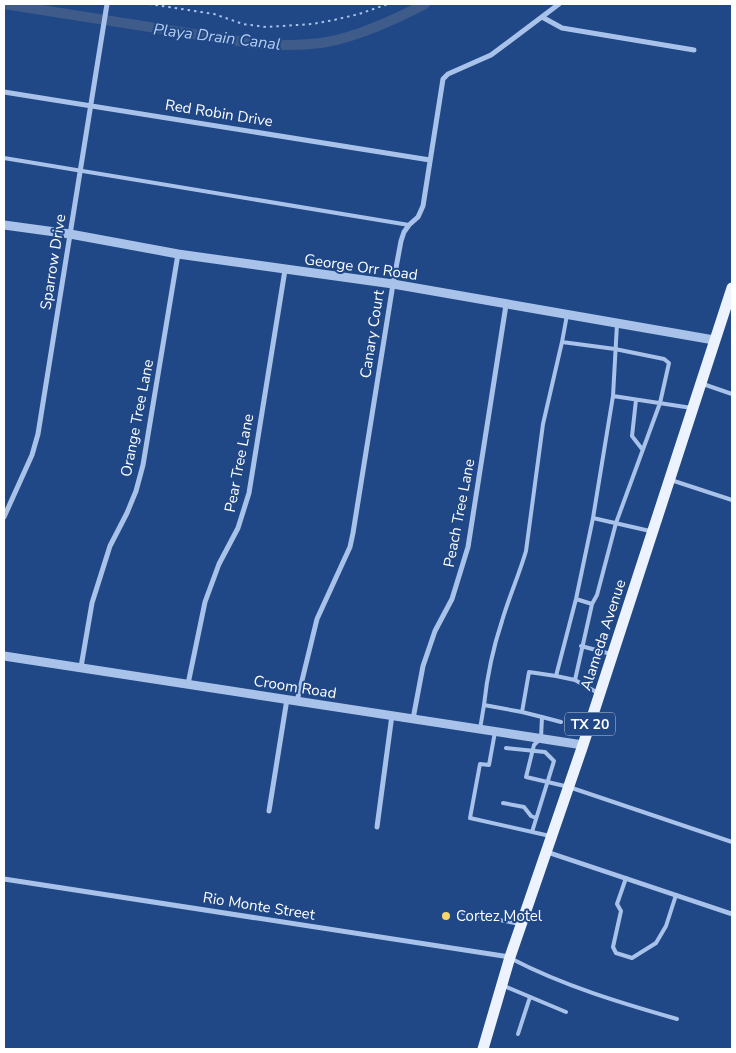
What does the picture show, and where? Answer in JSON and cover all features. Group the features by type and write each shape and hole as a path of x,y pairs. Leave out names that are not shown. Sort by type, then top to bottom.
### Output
{"main road":[{"name":"Alameda Avenue","path":"483,1049 510,958 583,745 732,288"}],"street":[{"name":"Sparrow Drive","path":"4,517 32,455 38,434 107,4"},
{"name":"Canary Court","path":"297,701 317,619 350,547 355,527 401,241 408,225 418,217 423,206 441,87 445,76 492,55 559,4"},
{"path":"542,17 562,28 694,50"},
{"name":"Red Robin Drive","path":"4,92 430,160"},
{"name":"George Orr Road","path":"4,225 70,234 178,254 393,284 714,340"},
{"name":"Orange Tree Lane","path":"81,667 92,603 110,546 136,491 143,465 178,254"},
{"name":"Pear Tree Lane","path":"188,684 205,602 219,564 238,528 249,493 284,270"},
{"name":"Peach Tree Lane","path":"413,719 423,666 435,631 452,599 468,547 506,305"},
{"name":"Croom Road","path":"4,656 583,745"},
{"path":"269,811 287,699"},
{"path":"377,827 392,715"},
{"path":"547,852 732,914"},
{"name":"Rio Monte Street","path":"4,879 510,958"}],"lane":[{"path":"4,158 80,169 408,225"},
{"path":"480,729 487,680 501,622 521,570 526,551 544,424 567,315"},
{"path":"556,676 576,599 593,518 612,396 617,324"},
{"path":"562,342 615,349 664,359 669,363 660,403 616,523 581,646 575,680"},
{"path":"700,383 732,394"},
{"path":"612,396 692,408"},
{"path":"636,400 632,436 642,449"},
{"path":"669,479 732,500"},
{"path":"593,518 652,532"},
{"path":"576,599 592,604"},
{"path":"581,646 612,655"},
{"path":"522,712 529,672 575,680 599,694"},
{"path":"484,705 561,722"},
{"path":"542,717 541,738 534,745 526,777 568,788 732,842"},
{"path":"495,731 489,765 480,764 470,818 552,837"},
{"path":"506,748 545,752 554,761 532,832"},
{"path":"503,803 524,807 531,816 536,818"},
{"path":"626,878 617,904 621,911 613,948 616,953 632,958 656,943 666,926 676,895"},
{"path":"463,913 522,925"},
{"path":"510,958 538,972 633,1007 677,1019"},
{"path":"502,985 566,1012"},
{"path":"518,1034 530,997"}],"path":[{"path":"149,4 214,14 243,24 266,27 327,22 388,4"}],"waterway":[{"name":"Playa Drain Canal","path":"4,4 257,44 292,45 327,42 352,36 390,21 425,4"}],"place":[{"name":"Cortez Motel","path":"446,916"}]}
